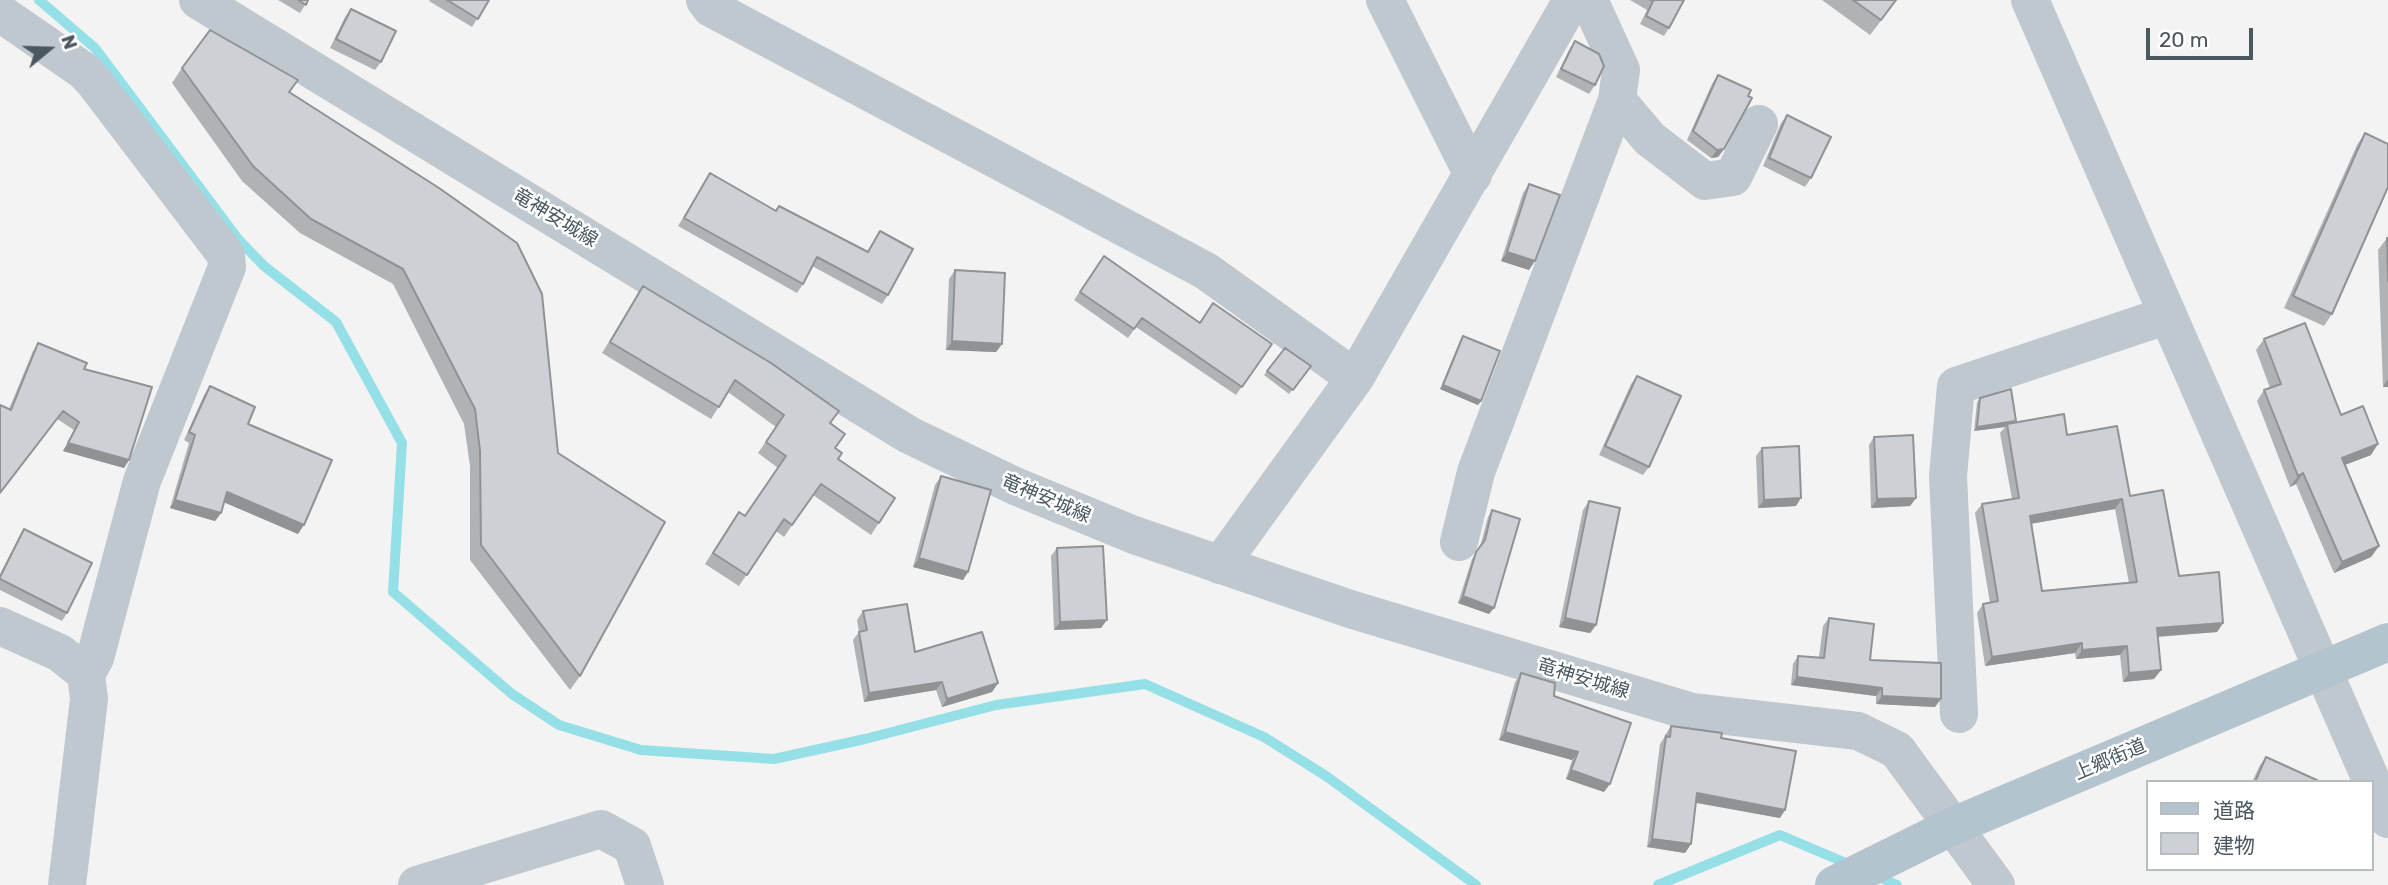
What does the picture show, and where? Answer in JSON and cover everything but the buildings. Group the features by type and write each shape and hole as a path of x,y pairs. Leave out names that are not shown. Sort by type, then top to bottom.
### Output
{"main road":[{"name":"上郷街道","path":"1834,885 1951,827 2388,642"}],"street":[{"name":"竜神安城線","path":"198,0 909,435 1015,486 1134,535 1350,609 1692,712 1858,731 1897,750 1996,885"},
{"path":"705,0 710,8 1206,271 1355,378"},
{"path":"1385,0 1473,175"},
{"path":"1220,565 1355,378 1572,0"},
{"path":"1459,542 1476,472 1617,100 1621,70 1589,0"},
{"path":"2030,0 2371,780"},
{"path":"0,13 84,71 226,255 223,281 142,481 95,658 86,674 89,699 67,885"},
{"path":"1617,100 1650,139 1705,181 1733,177 1759,124"},
{"path":"1959,714 1948,476 1956,386 2168,315"},
{"path":"0,626 60,653 86,674"},
{"path":"2374,787 2388,820"},
{"path":"417,885 600,829 632,846 645,885"}],"waterway":[{"path":"39,0 95,48 238,239 264,266 336,322 402,443 393,592 512,694 559,725 641,750 774,759 996,705 1145,684 1264,737 1326,776 1476,885"},
{"path":"1658,885 1780,835 1853,866"},
{"path":"1874,875 1897,885"}]}
